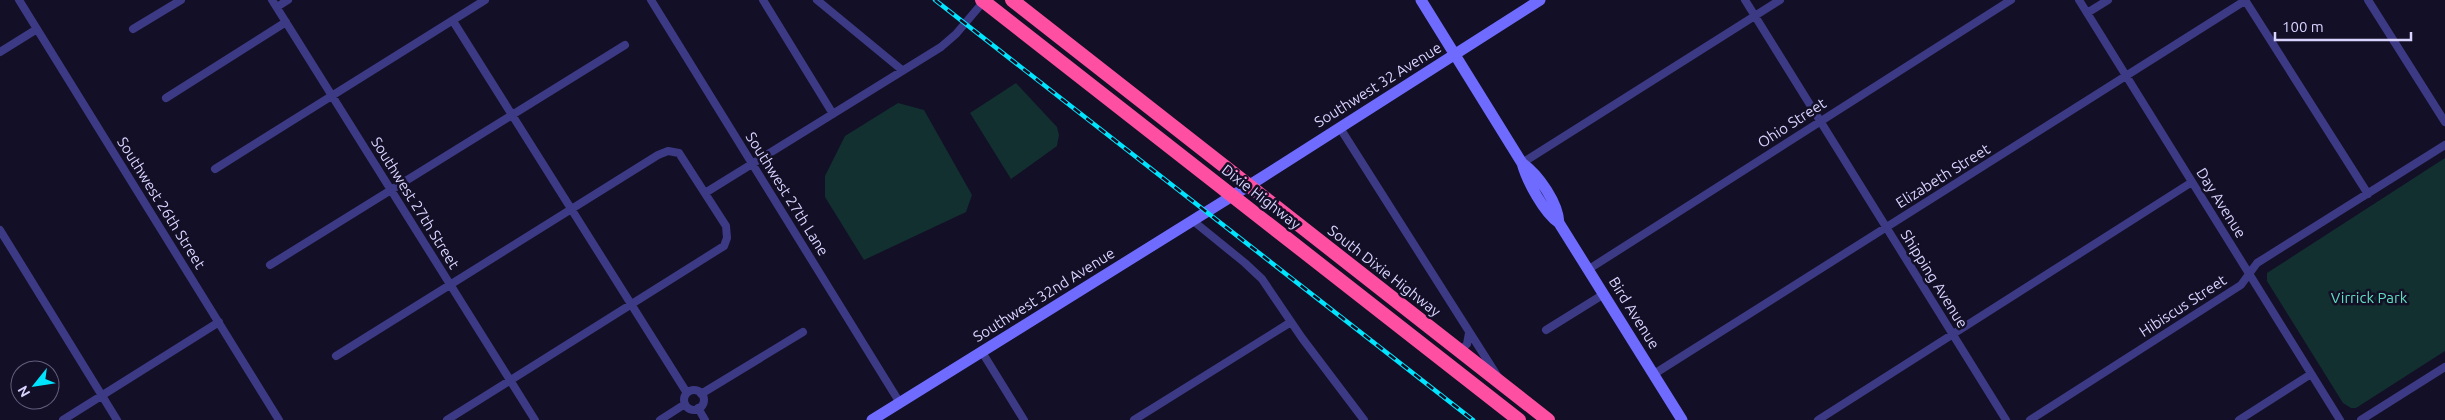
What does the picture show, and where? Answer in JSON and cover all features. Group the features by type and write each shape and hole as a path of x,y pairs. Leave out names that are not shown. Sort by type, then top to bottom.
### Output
{"highway":[{"name":"South Dixie Highway","path":"1012,0 1548,420"},
{"name":"Dixie Highway","path":"983,1 1519,420"}],"street":[{"name":"Southwest 26th Street","path":"19,0 279,420"},
{"path":"133,29 181,0"},
{"path":"275,4 288,0"},
{"path":"215,169 485,0"},
{"name":"Southwest 27th Lane","path":"650,0 900,403"},
{"path":"763,0 833,114"},
{"path":"817,0 902,70"},
{"name":"Bird Avenue","path":"1421,0 1522,163 1526,176 1552,218 1560,223 1682,420"},
{"name":"Southwest 32 Avenue","path":"1232,195 1540,0"},
{"name":"Shipping Avenue","path":"1745,0 2006,420"},
{"path":"1522,163 1780,0"},
{"name":"Ohio Street","path":"1589,269 2011,0"},
{"name":"Day Avenue","path":"2079,0 2340,420"},
{"path":"2087,13 2108,0"},
{"path":"2246,0 2368,194"},
{"name":"Elizabeth Street","path":"1654,374 2246,0"},
{"path":"2368,0 2445,122"},
{"path":"705,193 952,38 983,1"},
{"name":"Southwest 27th Street","path":"275,4 535,420"},
{"path":"453,21 687,393"},
{"path":"166,98 286,22"},
{"path":"0,52 36,29"},
{"path":"270,264 625,45"},
{"path":"1340,128 1470,333 1476,338 1503,384"},
{"name":"Hibiscus Street","path":"2030,420 2241,286 2257,263 2445,145"},
{"path":"336,356 658,155 672,151 683,157 726,226 727,241 717,252 447,420"},
{"path":"1818,420 2192,182"},
{"name":"Southwest 32nd Avenue","path":"872,420 1232,195"},
{"path":"1192,220 1255,272 1364,420"},
{"path":"0,230 117,420"},
{"path":"1546,330 1604,294"},
{"path":"62,420 219,322"},
{"path":"1134,420 1291,322"},
{"path":"701,394 803,332"},
{"path":"1460,350 1467,344 1470,333"},
{"path":"982,352 1024,420"},
{"path":"2361,420 2445,366"},
{"path":"2239,420 2311,374"},
{"path":"693,390 701,394 703,402 698,408 690,409 685,404 684,399 687,393 693,390"},
{"path":"660,420 685,404"},
{"path":"698,408 705,420"}],"green space":[{"path":"1016,83 1057,127 1059,135 1057,146 1011,179 970,113"},
{"path":"898,103 924,110 972,195 966,212 864,260 825,197 825,176 845,136"},
{"name":"Virrick Park","path":"2445,158 2445,351 2356,408 2351,408 2343,403 2267,281 2267,273"}],"railway":[{"path":"935,0 1473,420"}]}
